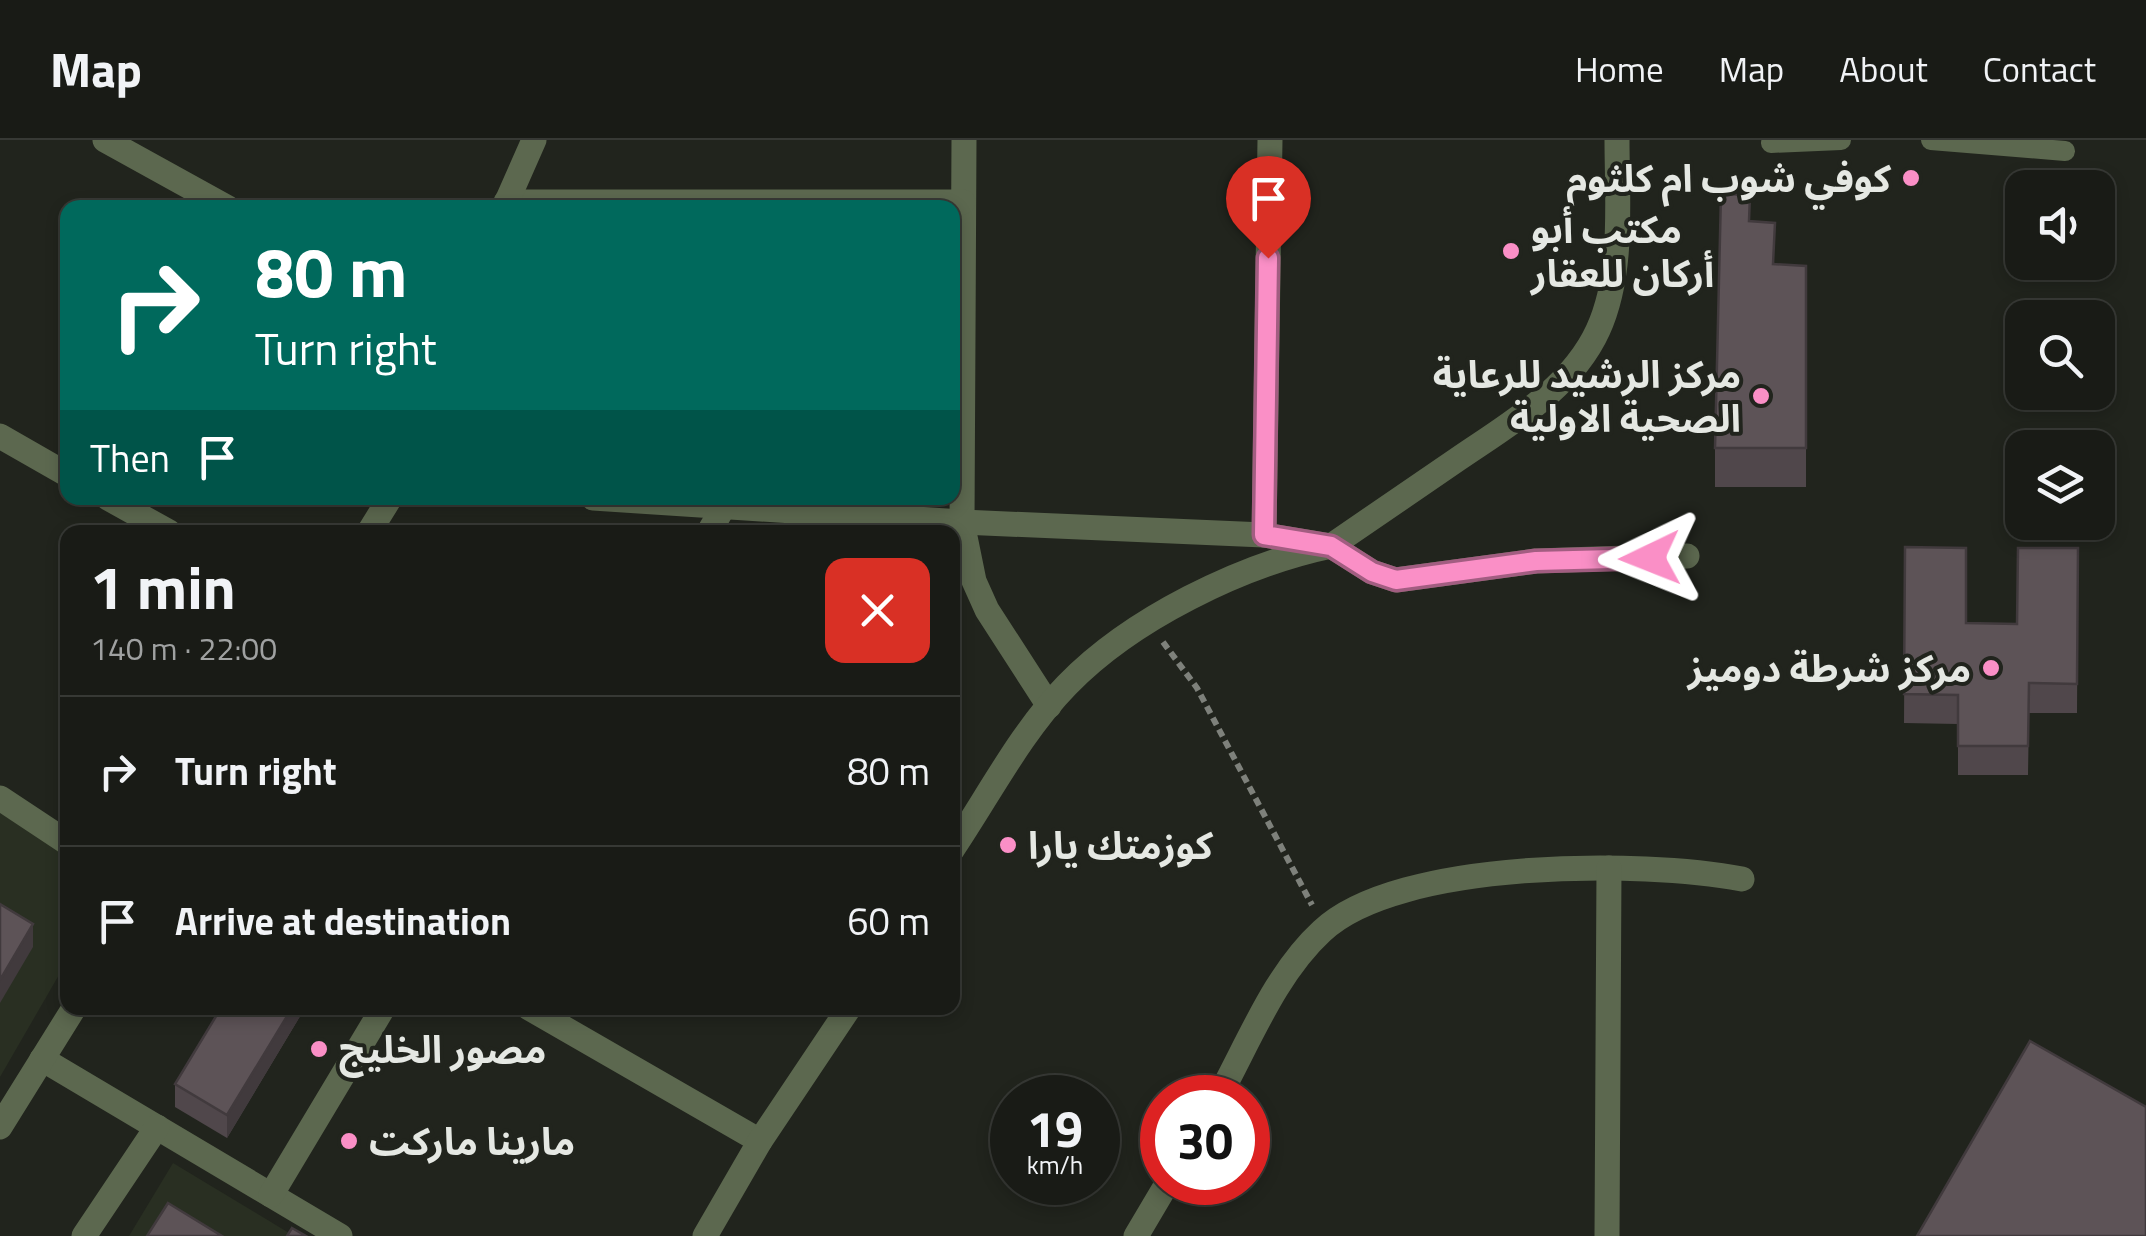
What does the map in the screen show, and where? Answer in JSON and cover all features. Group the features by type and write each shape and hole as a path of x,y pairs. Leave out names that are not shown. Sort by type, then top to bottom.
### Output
{"street":[{"path":"105,140 214,200"},
{"path":"508,200 534,140"},
{"path":"964,140 962,522 974,581 986,610 1049,706"},
{"path":"1264,535 1270,140"},
{"path":"960,838 1049,706 1105,651 1149,623 1244,574 1294,554 1331,546 1544,399 1597,332 1614,262 1617,140"},
{"path":"0,436 60,470"},
{"path":"121,505 156,525"},
{"path":"708,505 962,522 1264,535 1331,546 1372,572 1396,580 1536,561 1688,556"},
{"path":"713,525 724,506"},
{"path":"0,798 60,838"},
{"path":"1607,1236 1609,868"},
{"path":"1231,1075 1290,969 1324,928 1367,903 1464,876 1609,868 1699,871 1742,880"},
{"path":"0,1128 70,1015"},
{"path":"272,1195 379,1015"},
{"path":"541,1015 760,1141"},
{"path":"705,1236 760,1141 843,1015"},
{"path":"42,1060 340,1236"},
{"path":"84,1236 157,1128"},
{"path":"1136,1236 1154,1205"}],"lane":[{"path":"1771,143 1841,140"},
{"path":"1931,140 2065,151"}],"path":[{"path":"1149,623 1197,688 1324,928"}],"shaded area":[{"path":"0,813 60,848 60,973 0,1077"},
{"path":"173,1163 294,1236 129,1236"}],"building":[{"name":"مركز الرشيد للرعاية الصحية الاولية","path":"1721,194 1750,195 1749,221 1775,223 1773,264 1806,266 1806,448 1715,448"},
{"name":"مركز شرطة دوميز","path":"1905,547 1966,548 1966,623 2017,624 2018,548 2078,548 2077,684 2029,683 2028,746 1958,746 1958,695 1904,694"},
{"path":"0,904 33,924 0,980"},
{"path":"217,1015 288,1015 227,1115 175,1084"},
{"path":"2030,1041 2146,1107 2146,1236 1917,1236"},
{"path":"168,1203 222,1236 147,1236"},
{"path":"292,1228 306,1236 287,1236"}],"place":[{"name":"كوفي شوب ام كلثوم","path":"1911,178"},
{"name":"مكتب أبو أركان للعقار","path":"1511,251"},
{"name":"مركز الرشيد للرعاية الصحية الاولية","path":"1761,396"},
{"name":"مركز شرطة دوميز","path":"1991,668"},
{"name":"كوزمتك يارا","path":"1008,845"},
{"name":"مصور الخليج","path":"319,1049"},
{"name":"مارينا ماركت","path":"349,1141"}],"route":[{"path":"1268,258 1264,535 1331,546 1372,572 1396,580 1536,561 1650,558"}]}
